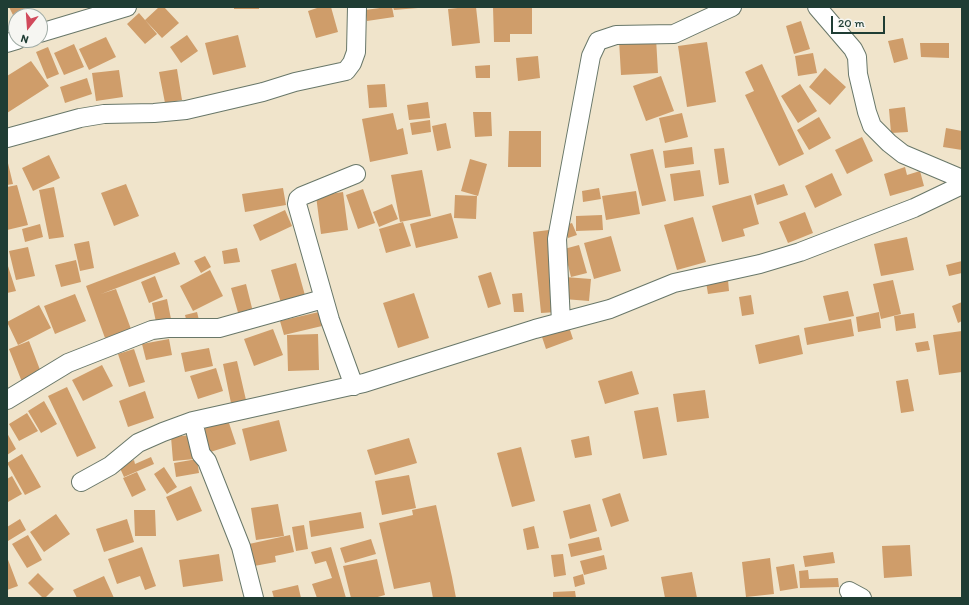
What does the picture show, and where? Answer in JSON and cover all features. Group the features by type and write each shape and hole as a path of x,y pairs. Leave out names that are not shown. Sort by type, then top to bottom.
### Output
{"street":[{"path":"48,31 127,7"},
{"path":"7,138 80,118 98,115 186,110 263,92 295,82 346,71 352,63 356,52 357,7"},
{"path":"561,322 557,239 591,56 598,41 616,35 674,34 732,7"},
{"path":"816,7 845,40 857,57 858,74 872,126 889,143 904,154 962,179"},
{"path":"354,386 330,320 297,204 298,199 302,196 356,174"},
{"path":"81,482 110,466 138,443 193,421 354,386 561,322 610,309 674,283 760,264 800,252 914,208 962,185"},
{"path":"7,400 68,363 152,330 168,328 219,328 324,299"},
{"path":"193,421 201,454 207,461 241,547 254,598"}],"building":[{"path":"9,7 27,8 10,8"},
{"path":"159,7 164,7 179,23 162,38 145,20"},
{"path":"234,7 259,7 259,9 234,9"},
{"path":"320,7 331,7 338,32 316,38 308,11"},
{"path":"392,7 394,17 367,21 365,10"},
{"path":"393,7 418,7 418,8 394,10"},
{"path":"476,7 480,43 452,46 448,9"},
{"path":"493,7 532,7 532,34 510,34 510,42 494,42"},
{"path":"139,13 157,34 145,44 127,24"},
{"path":"801,21 810,49 794,54 786,26"},
{"path":"187,35 198,51 181,63 170,47"},
{"path":"238,35 246,67 213,75 205,43"},
{"path":"106,37 116,57 89,70 79,49"},
{"path":"656,38 658,73 621,75 619,40"},
{"path":"903,38 908,59 894,63 888,41"},
{"path":"707,42 716,102 687,107 678,46"},
{"path":"920,43 949,43 949,58 921,57"},
{"path":"74,44 84,67 64,75 54,53"},
{"path":"48,47 59,74 47,79 36,52"},
{"path":"813,53 817,73 798,76 795,56"},
{"path":"538,56 540,78 518,81 516,58"},
{"path":"31,61 49,86 7,113 7,76"},
{"path":"762,64 804,154 779,166 745,95 754,91 745,72"},
{"path":"490,65 490,78 476,78 475,66"},
{"path":"825,68 846,87 830,105 809,87"},
{"path":"177,69 182,100 165,103 159,72"},
{"path":"119,70 123,97 96,101 92,73"},
{"path":"661,76 674,111 646,121 633,86"},
{"path":"87,78 92,94 65,103 60,87"},
{"path":"385,84 387,107 369,108 367,85"},
{"path":"800,84 817,111 798,123 781,96"},
{"path":"428,102 430,118 409,120 407,105"},
{"path":"905,107 908,132 891,133 889,109"},
{"path":"473,112 491,112 492,136 475,137"},
{"path":"393,113 397,130 403,128 408,154 370,162 362,119"},
{"path":"682,113 688,137 665,143 659,118"},
{"path":"819,117 831,138 809,150 797,130"},
{"path":"430,120 431,132 412,135 410,123"},
{"path":"446,123 451,148 437,151 432,126"},
{"path":"946,128 962,131 962,150 943,147"},
{"path":"509,131 541,131 541,167 508,167"},
{"path":"862,137 873,161 847,174 835,150"},
{"path":"692,147 694,164 665,168 663,151"},
{"path":"724,148 729,183 719,185 714,149"},
{"path":"653,149 666,201 642,206 630,154"},
{"path":"49,155 60,178 33,191 22,168"},
{"path":"7,159 13,184 7,185"},
{"path":"470,159 487,164 478,196 461,191"},
{"path":"905,167 907,175 920,171 924,186 890,196 884,174"},
{"path":"422,170 431,216 400,222 391,175"},
{"path":"700,170 704,196 674,201 670,174"},
{"path":"832,173 842,195 815,208 805,186"},
{"path":"126,184 139,216 114,226 101,193"},
{"path":"784,184 788,195 757,205 754,194"},
{"path":"17,185 28,225 7,230 7,187"},
{"path":"54,187 64,237 49,239 39,190"},
{"path":"283,188 286,205 245,212 242,194"},
{"path":"599,188 601,199 583,202 582,191"},
{"path":"363,189 375,223 358,229 346,195"},
{"path":"636,191 640,214 606,220 602,196"},
{"path":"343,192 348,230 321,234 316,196"},
{"path":"455,195 477,196 476,219 454,218"},
{"path":"751,195 759,224 743,229 745,236 722,242 712,206"},
{"path":"392,204 398,219 379,227 373,212"},
{"path":"285,210 292,226 260,241 253,225"},
{"path":"805,212 813,233 788,243 779,222"},
{"path":"451,213 458,238 416,248 410,224"},
{"path":"602,215 603,230 576,231 576,216"},
{"path":"693,217 706,262 677,270 664,225"},
{"path":"403,222 411,246 386,253 379,229"},
{"path":"572,223 577,235 568,238 563,226"},
{"path":"40,224 43,237 25,242 22,229"},
{"path":"549,230 557,312 541,313 533,232"},
{"path":"611,236 621,271 594,279 584,243"},
{"path":"907,237 914,270 881,276 874,244"},
{"path":"89,241 94,268 80,271 74,244"},
{"path":"579,245 587,273 571,277 564,249"},
{"path":"28,247 35,276 16,280 9,251"},
{"path":"237,248 240,262 224,264 222,251"},
{"path":"175,252 180,264 101,294 116,289 131,329 105,338 86,286"},
{"path":"205,256 211,267 201,273 194,261"},
{"path":"76,260 81,282 61,287 55,265"},
{"path":"962,261 962,273 949,276 946,265"},
{"path":"7,263 16,291 7,293"},
{"path":"296,263 306,299 282,306 271,270"},
{"path":"210,270 223,296 193,311 180,286"},
{"path":"491,272 501,304 488,308 478,276"},
{"path":"155,276 163,297 149,303 141,282"},
{"path":"565,277 591,279 589,301 564,299"},
{"path":"728,280 729,291 708,294 706,282"},
{"path":"893,280 901,314 881,319 873,284"},
{"path":"246,284 253,312 239,316 231,288"},
{"path":"848,291 854,316 829,321 823,296"},
{"path":"414,293 429,338 398,348 383,303"},
{"path":"522,293 524,312 514,312 512,294"},
{"path":"75,294 86,321 55,334 44,306"},
{"path":"751,295 754,314 742,316 739,297"},
{"path":"167,299 171,319 156,322 152,303"},
{"path":"962,302 962,321 958,323 952,306"},
{"path":"39,305 51,328 18,345 7,322"},
{"path":"197,312 200,324 188,327 185,315"},
{"path":"319,312 322,326 284,335 280,321"},
{"path":"879,312 881,328 858,332 856,317"},
{"path":"914,313 916,328 896,331 894,316"},
{"path":"851,319 854,336 807,345 804,328"},
{"path":"569,327 573,339 546,349 542,337"},
{"path":"273,329 283,355 254,366 244,339"},
{"path":"962,331 962,372 939,375 933,335"},
{"path":"318,334 319,370 288,371 287,335"},
{"path":"799,335 803,354 759,364 755,345"},
{"path":"169,339 172,355 146,360 142,344"},
{"path":"29,341 42,375 22,382 9,349"},
{"path":"928,341 930,350 917,352 915,343"},
{"path":"209,348 213,366 185,372 181,353"},
{"path":"134,349 145,382 129,387 118,354"},
{"path":"237,361 246,400 231,403 223,364"},
{"path":"102,365 113,386 83,401 72,380"},
{"path":"216,368 223,391 198,399 190,376"},
{"path":"632,371 639,394 605,404 598,381"},
{"path":"908,379 914,411 901,413 896,381"},
{"path":"67,387 96,448 77,457 48,396"},
{"path":"705,390 709,418 677,422 673,394"},
{"path":"145,391 154,418 128,427 119,401"},
{"path":"44,401 57,424 41,433 28,411"},
{"path":"658,407 667,455 643,459 634,411"},
{"path":"27,413 38,431 19,441 9,424"},
{"path":"228,420 236,444 207,453 199,429"},
{"path":"279,420 287,451 250,461 242,429"},
{"path":"7,433 16,449 7,455"},
{"path":"192,435 195,459 173,461 171,437"},
{"path":"589,436 592,455 575,458 571,440"},
{"path":"409,438 417,463 375,475 367,450"},
{"path":"521,447 535,501 512,507 497,453"},
{"path":"22,454 41,487 25,495 7,463"},
{"path":"151,457 154,464 124,477 119,466 134,460 135,464"},
{"path":"197,459 199,473 176,477 174,463"},
{"path":"164,467 177,487 167,494 154,474"},
{"path":"137,472 146,490 132,497 123,478"},
{"path":"409,475 416,508 382,515 375,481"},
{"path":"12,476 22,494 8,502 7,479"},
{"path":"191,486 202,511 177,521 166,497"},
{"path":"620,493 629,521 611,527 602,499"},
{"path":"278,504 284,536 256,540 251,508"},
{"path":"590,504 597,531 570,539 563,511"},
{"path":"436,505 456,598 433,598 430,582 394,589 379,523 413,515 412,510"},
{"path":"134,510 155,510 156,536 135,536"},
{"path":"361,512 364,528 311,537 309,521"},
{"path":"56,514 70,534 44,552 30,532"},
{"path":"20,519 26,530 8,541 7,527"},
{"path":"127,519 134,542 104,552 96,529"},
{"path":"304,525 308,549 296,551 292,527"},
{"path":"534,526 539,548 527,550 523,529"},
{"path":"28,535 42,560 27,568 12,544"},
{"path":"290,535 294,552 275,556 276,562 254,566 249,544"},
{"path":"599,537 602,550 571,557 568,544"},
{"path":"371,539 376,554 345,563 340,548"},
{"path":"910,545 912,576 884,578 882,546"},
{"path":"142,547 156,586 145,590 140,576 117,584 108,559"},
{"path":"331,547 346,598 317,598 312,584 332,578 326,561 315,564 311,552"},
{"path":"833,552 835,563 805,567 803,556"},
{"path":"219,554 223,581 183,587 179,560"},
{"path":"563,554 566,575 554,577 551,555"},
{"path":"604,555 607,569 584,575 580,561"},
{"path":"7,557 18,586 7,590"},
{"path":"770,558 774,594 746,597 742,562"},
{"path":"377,559 385,595 374,598 351,598 343,566"},
{"path":"794,564 798,588 780,591 776,567"},
{"path":"808,570 809,579 838,578 839,587 800,588 799,571"},
{"path":"692,572 697,598 665,598 661,577"},
{"path":"38,573 54,589 45,598 43,598 28,583"},
{"path":"583,574 585,584 575,587 573,577"},
{"path":"104,576 114,598 77,598 73,590"},
{"path":"298,585 301,598 274,598 272,591"},
{"path":"575,591 576,598 553,598 553,592"}]}
